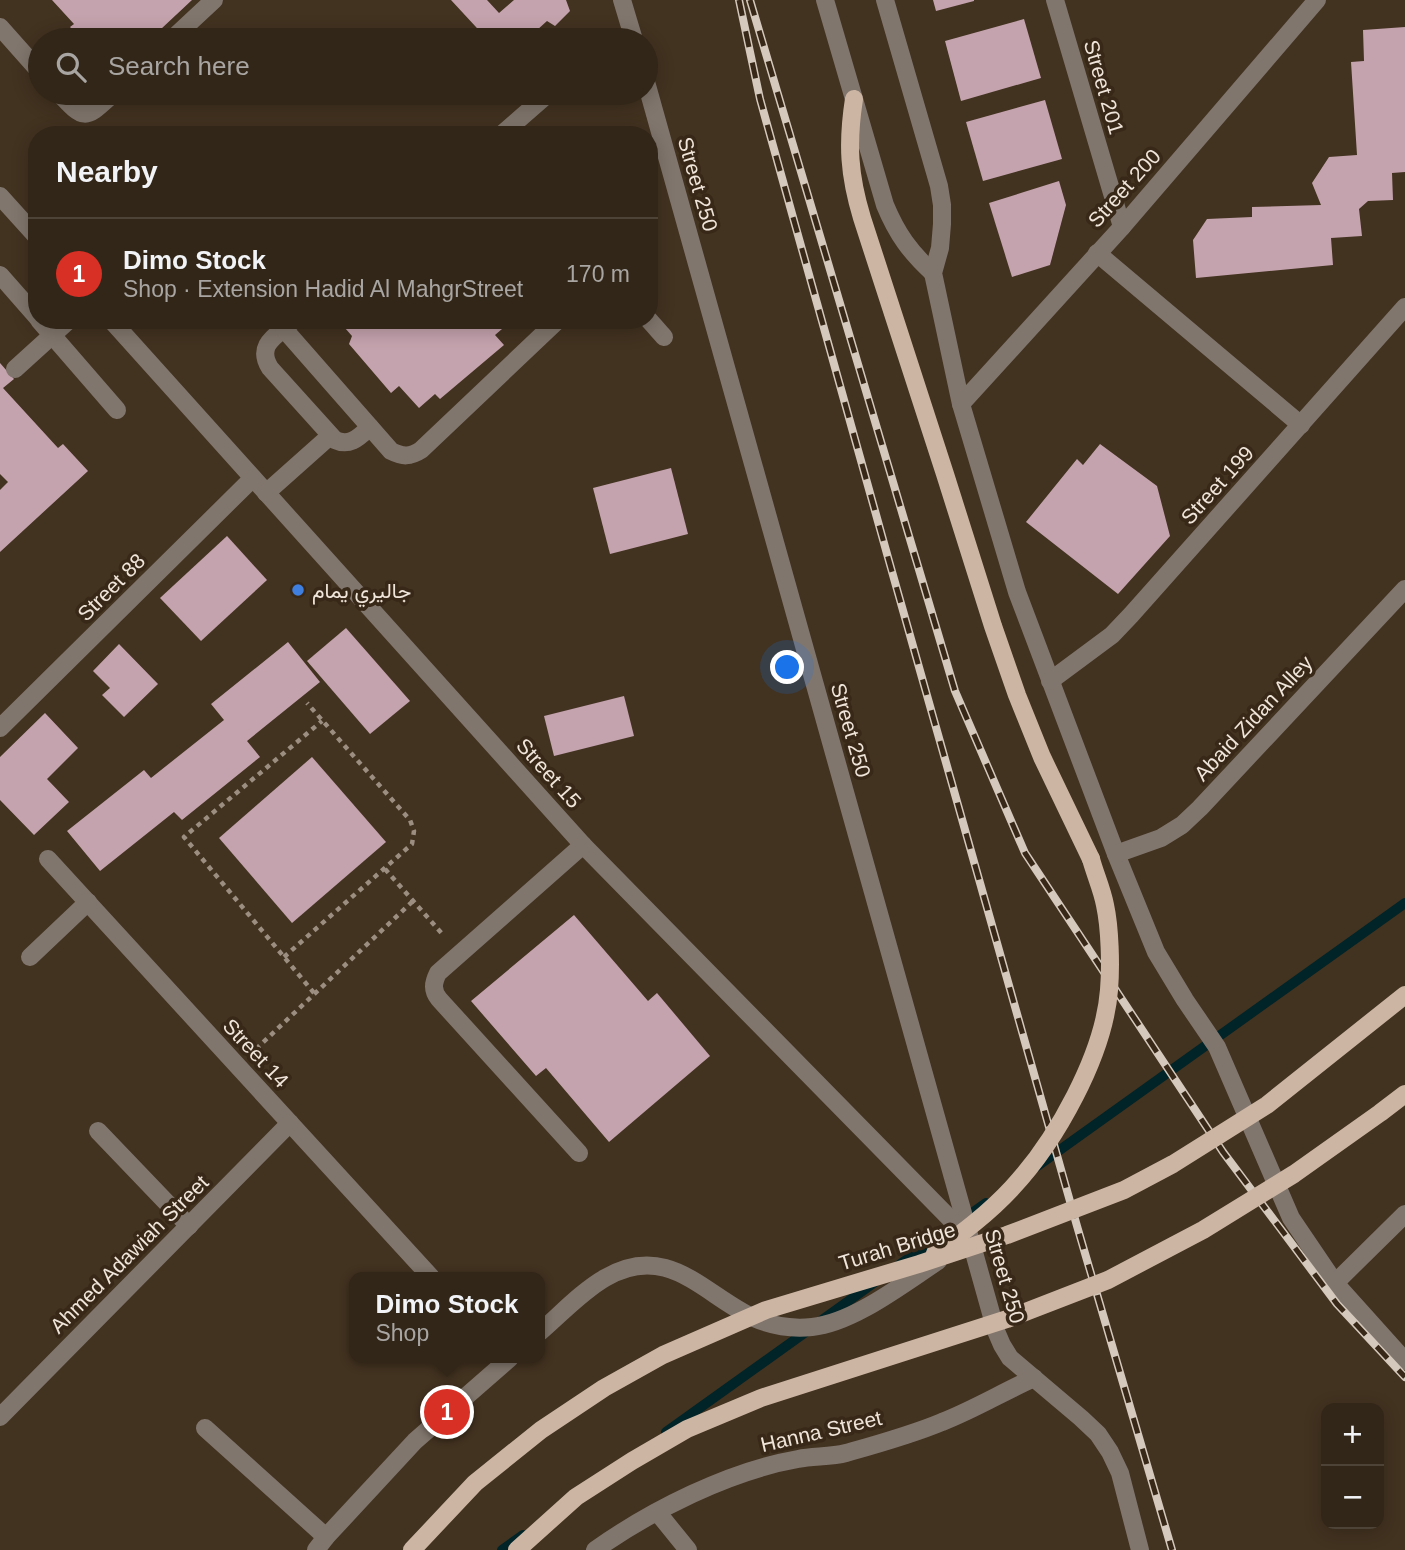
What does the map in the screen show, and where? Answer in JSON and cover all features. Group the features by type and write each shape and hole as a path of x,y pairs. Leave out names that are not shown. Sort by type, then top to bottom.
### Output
{"main road":[{"path":"854,99 849,147 855,195 1013,684 1042,757 1091,859 1105,904 1109,946 1110,990 1101,1032 1080,1088 1049,1140 1013,1188 969,1229 919,1264"},
{"name":"Turah Bridge","path":"412,1550 475,1483 541,1430 604,1388 663,1355 766,1310 1007,1235 1124,1190 1173,1164 1267,1105 1405,995"},
{"path":"517,1550 576,1497 687,1429 761,1398 1007,1319 1108,1280 1203,1230 1294,1174 1405,1094"}],"street":[{"path":"184,28 214,0"},
{"path":"622,0 630,28"},
{"path":"825,0 885,205 904,242 933,273"},
{"path":"885,0 939,186 942,224 940,248 933,273 961,404 1017,592 1116,854 1156,952 1217,1046 1291,1218 1335,1283 1405,1361"},
{"name":"Street 201","path":"1055,0 1122,227"},
{"name":"Street 200","path":"961,404 1122,227 1313,2"},
{"path":"0,27 28,58"},
{"path":"70,105 82,114 93,113 101,105"},
{"path":"511,126 535,105"},
{"name":"Street 250","path":"652,105 991,1316 1010,1358 1098,1434 1110,1452 1120,1473 1140,1550"},
{"path":"0,196 28,227"},
{"path":"1097,253 1301,425"},
{"path":"0,275 28,307"},
{"name":"Street 199","path":"1050,681 1112,635 1131,615 1405,307"},
{"path":"46,329 117,410"},
{"path":"15,369 59,329"},
{"name":"Street 15","path":"119,329 583,845 971,1240"},
{"path":"284,329 266,344 265,361 270,368 335,440 348,443 354,441 370,427"},
{"path":"292,329 391,451 401,456 412,456 549,329"},
{"path":"657,329 664,337"},
{"path":"266,493 330,436"},
{"name":"Street 88","path":"0,728 253,478"},
{"name":"Abaid Zidan Alley","path":"1116,854 1161,838 1182,825 1405,589"},
{"path":"579,1153 436,995 434,989 438,973 583,845"},
{"name":"Street 14","path":"48,859 422,1272"},
{"path":"30,957 88,902"},
{"name":"Ahmed Adawiah Street","path":"0,1417 290,1123"},
{"path":"98,1131 189,1226"},
{"path":"1335,1283 1405,1214"},
{"path":"545,1328 606,1277 642,1266 679,1272 737,1309 773,1325 793,1328 833,1323 868,1306 971,1240"},
{"path":"205,1429 321,1543 415,1441 504,1363"},
{"name":"Hanna Street","path":"595,1550 709,1486 798,1459 842,1454 943,1422 1034,1378"},
{"path":"657,1513 688,1550"}],"path":[{"path":"284,957 412,844 414,831 410,820 307,703"},
{"path":"314,993 184,836 323,721"},
{"path":"385,869 460,954"},
{"path":"238,1067 413,901"}],"building":[{"path":"52,0 192,0 162,28 71,28 74,24"},
{"path":"451,0 487,0 499,13 514,0 566,0 570,11 555,26 547,21 539,28 477,28"},
{"path":"933,0 974,0 974,1 936,11"},
{"path":"1024,19 1041,78 961,101 945,41"},
{"path":"1405,27 1405,172 1392,173 1393,200 1368,201 1359,209 1362,236 1331,238 1333,265 1196,278 1193,240 1207,219 1252,217 1252,207 1321,205 1312,183 1329,157 1357,155 1351,62 1364,61 1363,30"},
{"path":"1045,100 1062,159 983,181 966,122"},
{"path":"1059,181 1066,205 1050,265 1012,277 989,203"},
{"path":"346,329 502,329 495,335 504,345 440,399 435,394 419,408 399,386 391,393 349,344 352,336"},
{"path":"0,363 14,379 3,388 58,448 63,444 88,471 0,552 0,490 8,482 0,474"},
{"path":"1100,444 1157,486 1170,536 1118,594 1026,522 1077,459 1083,465"},
{"path":"671,468 688,534 610,554 593,488"},
{"path":"227,536 267,580 201,641 160,598"},
{"path":"346,628 410,701 370,734 307,661"},
{"path":"288,642 320,682 247,741 260,757 182,820 174,812 100,871 67,831 144,770 151,778 224,720 211,704"},
{"path":"119,644 158,684 124,717 102,695 110,688 93,671"},
{"path":"624,696 634,736 554,756 544,716"},
{"path":"45,713 78,748 47,779 69,802 34,835 0,800 0,757"},
{"path":"312,757 386,842 292,923 219,838"},
{"path":"574,915 648,1001 657,993 710,1056 609,1142 546,1068 536,1076 471,1001"}],"waterway":[{"path":"1036,1167 1405,903"},
{"path":"899,1265 986,1203"},
{"path":"822,1320 875,1282"},
{"path":"666,1432 810,1329"},
{"path":"502,1550 523,1535"}],"railway":[{"path":"739,0 760,99 889,561 1077,1226 1172,1550"},
{"path":"750,0 955,691 1025,853 1223,1152 1337,1304 1405,1377"}],"place":[{"name":"جاليري يمام","path":"298,590"},
{"name":"Dimo Stock","path":"447,1412"}]}
